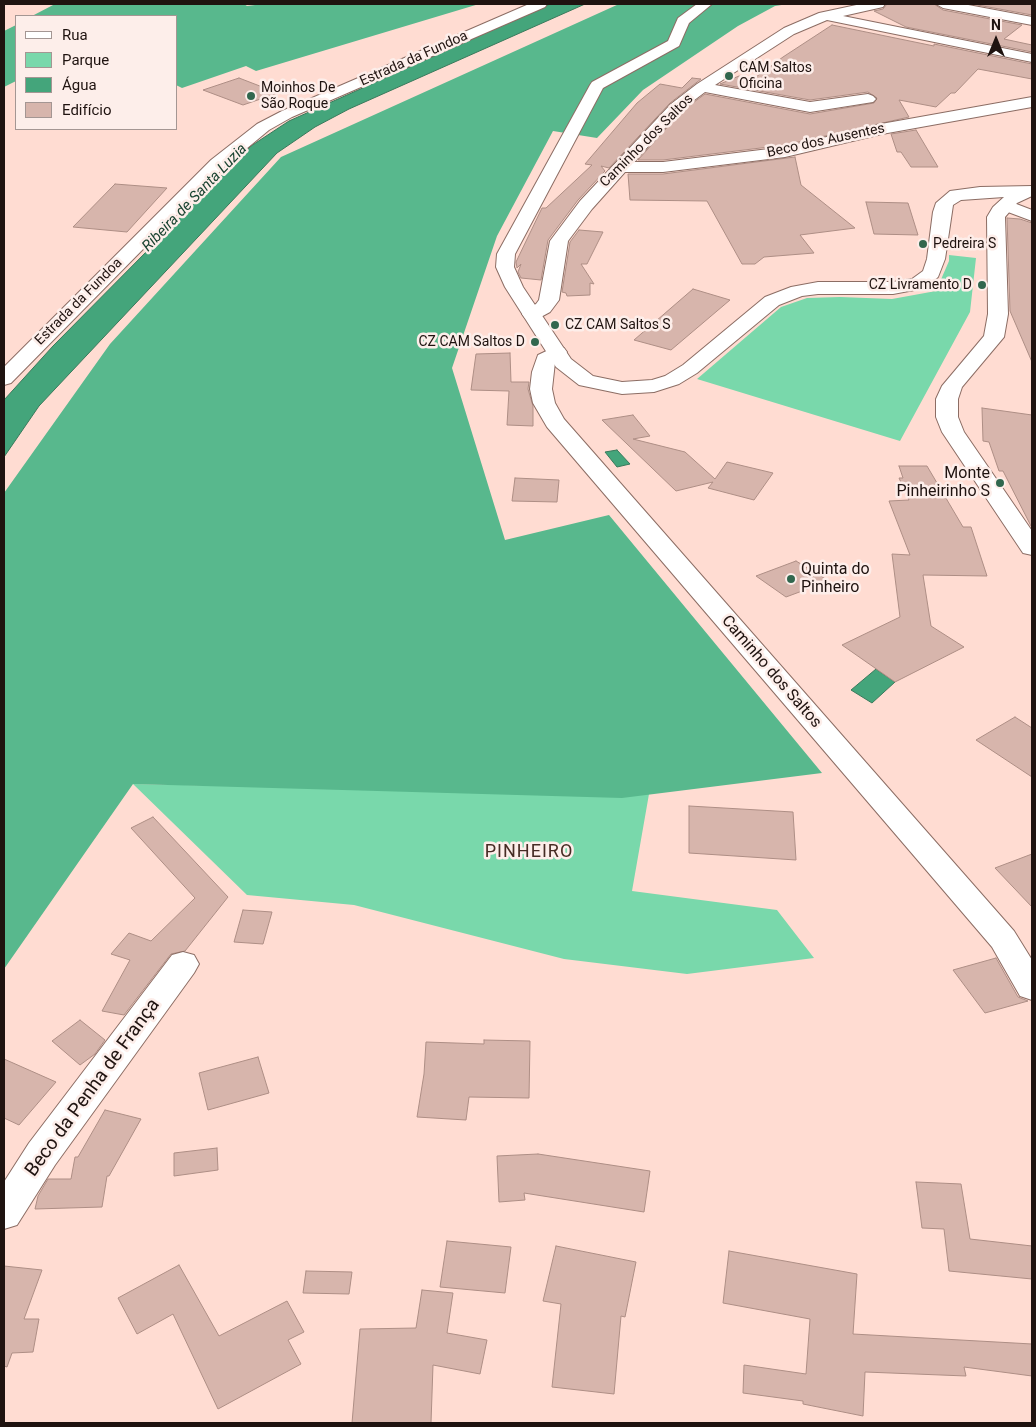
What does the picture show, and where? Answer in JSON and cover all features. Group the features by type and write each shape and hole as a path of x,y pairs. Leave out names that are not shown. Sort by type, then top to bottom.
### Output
{"main road":[{"name":"Estrada da Fundoa","path":"4,379 217,164 263,126 540,4"},
{"path":"705,4 683,21 674,43 597,85 506,254 505,267 514,287 563,363 586,381 622,388 654,386 672,380 690,369 772,301 798,290 818,288 881,288 918,284 931,273 936,259 942,212 945,203 956,195 980,192 1032,191"},
{"name":"Caminho dos Saltos","path":"532,314 543,308 549,300 559,241 586,205 619,167 676,108 702,86 789,31 824,16 878,4"},
{"path":"944,4 1032,21"},
{"path":"824,16 1032,58"},
{"path":"702,86 810,107 868,99"},
{"name":"Beco dos Ausentes","path":"619,167 663,167 786,152 881,129 1032,102"},
{"path":"1032,191 1011,199 999,211 996,217 997,326 994,337 952,386 946,399 947,418 953,432 1032,548"},
{"path":"1006,204 1032,216"},
{"name":"Caminho dos Saltos","path":"557,352 546,359 542,372 541,389 544,403 555,422 1003,939 1032,988"},
{"name":"Beco da Penha de França","path":"4,1213 42,1154 183,964"}],"green space":[{"path":"949,255 976,258 970,312 900,441 697,379 781,307 807,298 892,299 936,291 949,261"},
{"path":"133,784 649,794 632,891 777,910 814,958 687,974 564,959 354,905 247,895"}],"shaded area":[{"path":"55,4 244,4 247,6 263,4 479,4 256,71 246,66 182,88 178,86 178,15 34,15"},
{"path":"619,4 788,4 775,6 738,26 643,90 597,138 553,131 497,236 452,368 505,540 609,515 822,773 622,798 133,784 4,969 4,493 110,344 281,157"},
{"path":"15,26 15,82 4,87 4,31"}],"water":[{"path":"550,4 585,4 349,109 315,127 277,153 39,406 4,457 4,400 53,346 251,146 289,121"},
{"path":"617,450 630,464 617,467 605,452"},
{"path":"876,669 895,682 872,703 851,690"}],"building":[{"path":"887,4 934,4 943,10 1022,25 1004,39 1032,45 1032,52 906,27 874,11 883,9"},
{"path":"972,4 1032,4 1032,15"},
{"path":"832,25 1032,64 1032,79 978,69 955,93 951,93 936,107 899,100 909,117 785,145 663,160 638,160 682,111 705,94 810,114 874,103 877,98 868,92 810,100 720,84 739,76 752,80"},
{"path":"239,78 278,93 243,105 203,90"},
{"path":"692,78 701,79 670,103 609,168 601,166 605,171 578,200 548,240 541,280 521,278 518,272 521,264 517,268 516,262 542,208 546,208 592,165 585,164 637,103 660,84 682,88"},
{"path":"916,130 938,167 911,167 901,152 897,152 891,134"},
{"path":"795,157 801,185 855,228 800,235 814,253 764,257 755,264 742,264 707,201 630,200 628,174 663,174"},
{"path":"115,184 167,188 127,232 73,227"},
{"path":"866,202 908,203 918,235 874,234"},
{"path":"1007,218 1020,219 1032,223 1032,362 1010,311"},
{"path":"579,230 603,232 587,264 581,264 594,284 590,283 590,295 567,296 566,293 562,292 570,242"},
{"path":"693,289 730,300 671,350 634,340"},
{"path":"510,353 511,382 529,382 528,389 533,406 533,426 507,425 509,391 471,390 476,354"},
{"path":"982,408 1032,415 1032,528 1003,471 999,471 989,442 983,441"},
{"path":"633,415 650,436 633,439 685,452 715,479 727,462 773,473 754,500 708,488 713,482 676,491 602,420"},
{"path":"899,466 927,466 963,527 971,527 987,576 923,575 931,626 964,647 895,682 842,645 900,617 892,554 910,555 889,501 909,500 899,478 903,478"},
{"path":"515,478 559,480 557,502 512,501"},
{"name":"Quinta do Pinheiro","path":"796,561 829,581 786,597 756,576"},
{"path":"1015,717 1032,728 1032,777 976,740"},
{"path":"689,806 793,812 796,860 689,853"},
{"path":"153,817 228,897 185,951 171,954 124,1015 102,1011 130,960 111,954 129,933 151,941 195,898 131,828"},
{"path":"1032,854 1032,907 995,868"},
{"path":"243,910 272,912 263,944 234,942"},
{"path":"996,958 1018,997 1028,1001 985,1013 953,970"},
{"path":"80,1020 105,1040 95,1054 80,1065 52,1041"},
{"path":"484,1040 530,1041 529,1098 469,1097 466,1120 417,1117 424,1074 426,1042 484,1044"},
{"path":"258,1057 269,1093 208,1110 199,1073"},
{"path":"4,1059 56,1082 19,1125 4,1118"},
{"path":"105,1110 141,1119 109,1176 107,1176 102,1207 35,1209 38,1196 48,1179 71,1179 75,1157 78,1157"},
{"path":"217,1148 218,1170 174,1176 174,1153"},
{"path":"538,1154 650,1171 644,1212 524,1193 525,1200 499,1202 497,1156"},
{"path":"916,1182 961,1184 970,1239 1032,1246 1032,1279 949,1271 944,1229 922,1228"},
{"path":"447,1241 511,1247 505,1293 440,1287"},
{"path":"556,1246 636,1262 625,1317 621,1316 614,1394 552,1387 561,1304 543,1301"},
{"path":"729,1251 857,1274 853,1334 1032,1344 1032,1376 964,1367 966,1376 865,1372 863,1416 803,1404 803,1401 743,1393 744,1365 806,1374 810,1319 723,1303"},
{"path":"179,1265 219,1336 287,1301 304,1332 288,1340 301,1364 218,1409 173,1314 137,1334 118,1298"},
{"path":"4,1266 42,1270 24,1319 39,1319 33,1352 12,1353 7,1367 4,1366"},
{"path":"306,1271 352,1272 349,1294 303,1293"},
{"path":"422,1290 453,1293 447,1333 487,1340 480,1374 433,1365 431,1423 352,1423 360,1329 416,1328"}],"place":[{"name":"CAM Saltos Oficina","path":"729,76"},
{"name":"Moinhos De São Roque","path":"251,96"},
{"name":"Pedreira S","path":"923,244"},
{"name":"CZ Livramento D","path":"982,285"},
{"name":"CZ CAM Saltos S","path":"555,325"},
{"name":"CZ CAM Saltos D","path":"535,342"},
{"name":"Monte Pinheirinho S","path":"1000,483"},
{"name":"Quinta do Pinheiro","path":"791,579"}],"district":[{"name":"PINHEIRO","path":"529,852"}],"water label":[{"name":"Ribeira de Santa Luzia","path":"195,198"}]}
